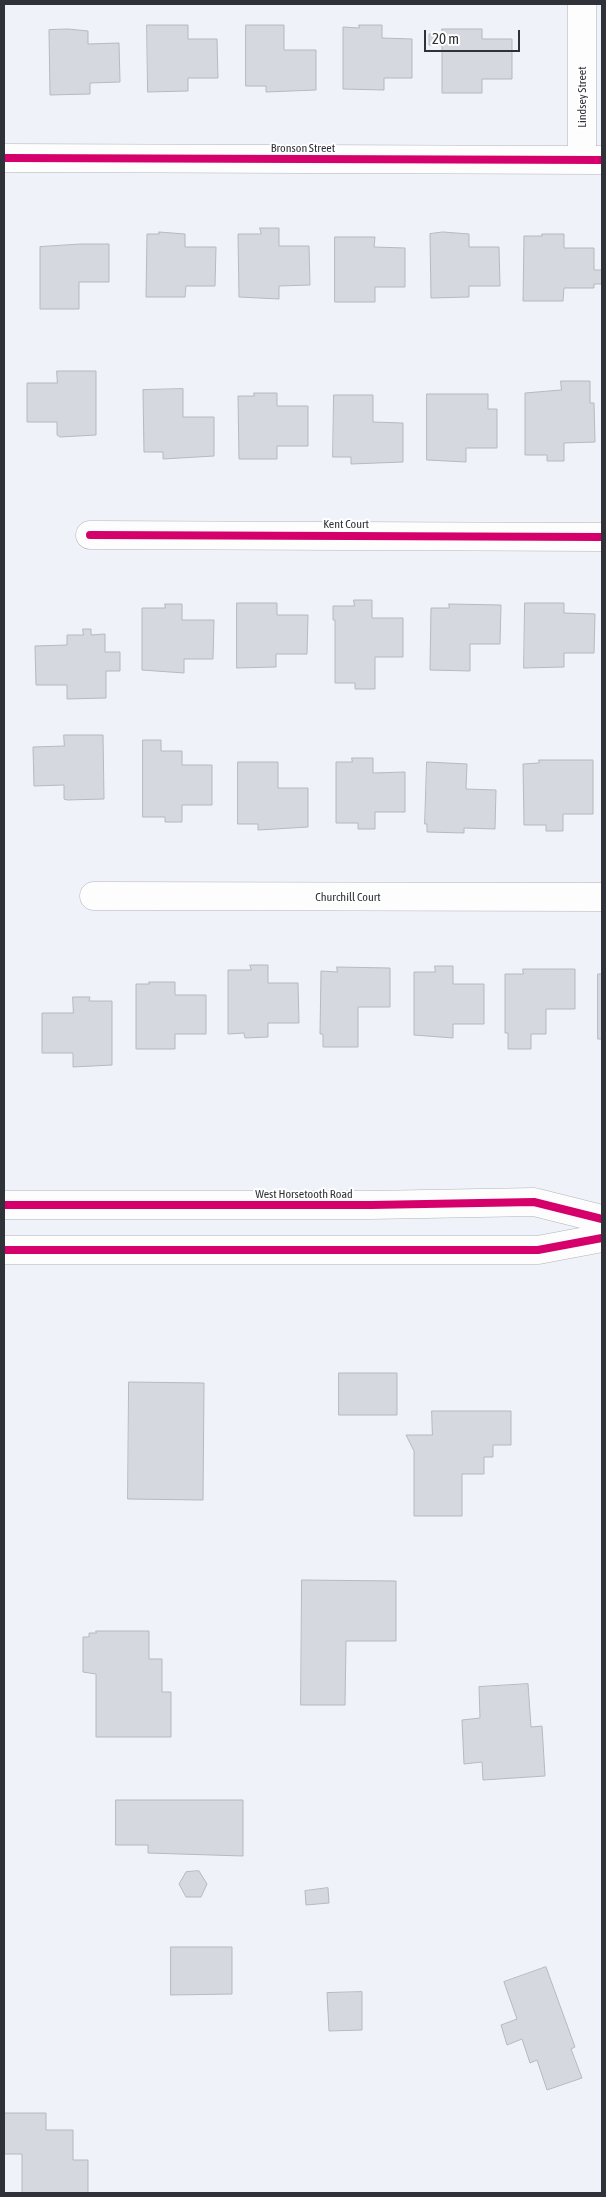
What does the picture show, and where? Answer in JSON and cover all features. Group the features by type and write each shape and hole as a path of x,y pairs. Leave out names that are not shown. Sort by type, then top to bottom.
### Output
{"street":[{"name":"Lindsey Street","path":"582,4 592,160"},
{"name":"Bronson Street","path":"4,158 592,160"},
{"name":"Kent Court","path":"90,534 602,537"},
{"name":"Churchill Court","path":"94,896 602,897"},
{"name":"West Horsetooth Road","path":"4,1205 371,1206 534,1202 602,1220"},
{"path":"4,1250 538,1250 602,1238"}],"building":[{"path":"147,25 188,25 188,39 217,39 218,78 188,78 188,91 148,92"},
{"path":"246,25 284,25 284,50 316,50 316,90 266,92 266,86 246,86"},
{"path":"359,25 382,25 382,38 412,39 412,78 384,78 384,90 343,89 343,27 359,28"},
{"path":"442,29 482,29 482,39 512,39 512,79 482,79 482,93 442,93 442,45 429,45 429,34 442,33"},
{"path":"49,30 88,31 88,44 119,43 120,82 90,83 90,94 50,95"},
{"path":"260,228 279,228 279,246 309,246 310,285 279,286 279,299 239,297 238,234 261,234"},
{"path":"159,232 185,234 185,247 216,247 215,286 186,286 185,297 146,297 147,234 159,234"},
{"path":"443,232 469,234 469,247 499,247 500,286 469,286 469,297 431,298 430,234"},
{"path":"542,234 564,234 564,248 594,248 594,270 602,270 602,284 594,284 594,288 564,288 563,301 523,301 524,236 542,236"},
{"path":"335,237 375,237 374,247 405,248 405,287 375,287 375,302 335,302"},
{"path":"109,244 109,282 79,282 79,309 40,309 40,247"},
{"path":"57,371 96,371 96,435 60,437 57,435 57,422 27,422 27,383 57,383"},
{"path":"561,381 590,381 590,403 594,403 595,442 564,443 564,461 547,461 547,455 525,455 525,393 561,390"},
{"path":"183,389 183,417 214,417 214,456 163,459 163,452 144,452 143,390"},
{"path":"254,393 277,393 277,406 308,406 308,446 277,446 277,459 239,459 238,396 254,396"},
{"path":"427,394 488,394 488,409 497,409 497,448 466,448 466,462 427,460"},
{"path":"334,395 373,395 373,422 403,423 403,462 351,464 351,457 333,457"},
{"path":"354,600 372,600 372,618 403,618 403,657 375,657 375,689 355,689 355,683 335,683 335,620 333,620 333,606 354,606"},
{"path":"237,603 277,603 277,615 308,615 307,654 276,654 276,667 237,668"},
{"path":"525,603 564,603 564,613 595,614 594,653 564,653 564,667 524,668"},
{"path":"165,604 182,604 182,620 214,620 213,659 184,659 184,673 142,670 142,608 165,608"},
{"path":"449,604 501,605 500,644 470,644 470,671 430,670 431,608 449,608"},
{"path":"83,629 91,629 91,635 105,634 105,652 120,652 120,671 106,671 106,698 67,699 67,685 36,685 35,646 67,645 67,635 83,635"},
{"path":"64,735 103,735 104,799 67,800 64,799 64,785 34,786 33,747 64,746"},
{"path":"143,740 161,740 161,751 182,751 182,765 212,765 212,805 182,805 182,822 165,822 165,817 143,817"},
{"path":"352,758 373,758 373,773 405,772 405,812 375,812 375,829 358,829 358,823 336,823 336,762 352,762"},
{"path":"539,760 593,760 593,814 563,814 563,831 546,831 546,825 524,825 523,764 539,763"},
{"path":"238,762 278,762 278,788 308,788 308,827 258,830 258,824 238,824"},
{"path":"427,762 467,764 466,789 496,790 495,829 464,828 464,833 427,832 427,824 425,824"},
{"path":"250,965 268,965 268,983 298,983 299,1023 268,1023 268,1037 245,1038 244,1033 228,1034 228,970 251,970"},
{"path":"435,966 453,966 453,984 484,984 484,1024 453,1024 453,1038 414,1035 414,972 435,972"},
{"path":"337,967 390,968 390,1007 358,1007 358,1047 323,1047 323,1034 320,1034 321,971 337,972"},
{"path":"523,969 575,969 575,1009 546,1009 546,1034 531,1034 531,1049 508,1049 508,1033 505,1033 505,974 523,974"},
{"path":"598,974 602,974 602,1039 598,1039"},
{"path":"149,982 175,982 175,995 206,995 206,1034 175,1034 175,1049 136,1049 136,984 149,984"},
{"path":"73,997 90,997 89,1001 112,1001 112,1065 73,1067 73,1053 42,1053 42,1013 73,1013"},
{"path":"339,1373 397,1373 397,1415 339,1415"},
{"path":"129,1382 204,1383 203,1500 128,1499"},
{"path":"432,1411 511,1411 511,1445 493,1445 493,1457 484,1457 484,1474 462,1474 462,1516 414,1516 414,1451 406,1435 432,1435"},
{"path":"302,1580 396,1581 396,1641 346,1641 345,1705 301,1705"},
{"path":"96,1631 149,1631 149,1659 162,1659 162,1692 171,1692 171,1737 96,1737 96,1674 83,1672 83,1637 89,1637 89,1633 96,1633"},
{"path":"528,1684 531,1727 542,1726 545,1776 483,1780 482,1762 464,1764 462,1720 480,1718 479,1687"},
{"path":"116,1800 243,1800 243,1856 148,1853 148,1845 116,1845"},
{"path":"199,1871 207,1884 201,1897 186,1897 179,1884 186,1872"},
{"path":"328,1888 329,1903 306,1905 305,1891"},
{"path":"171,1947 232,1947 232,1994 171,1995"},
{"path":"546,1967 575,2047 571,2049 582,2078 547,2090 537,2060 530,2063 522,2039 507,2045 501,2025 517,2019 504,1982"},
{"path":"362,1992 362,2030 329,2031 327,1993"},
{"path":"4,2113 46,2113 46,2130 73,2130 73,2160 88,2160 88,2193 22,2193 22,2154 4,2154"}],"cycle path":[{"path":"4,158 602,160"},
{"path":"90,535 602,537"},
{"path":"4,1205 371,1205 534,1202 602,1219"},
{"path":"4,1250 538,1250 602,1238"}]}
